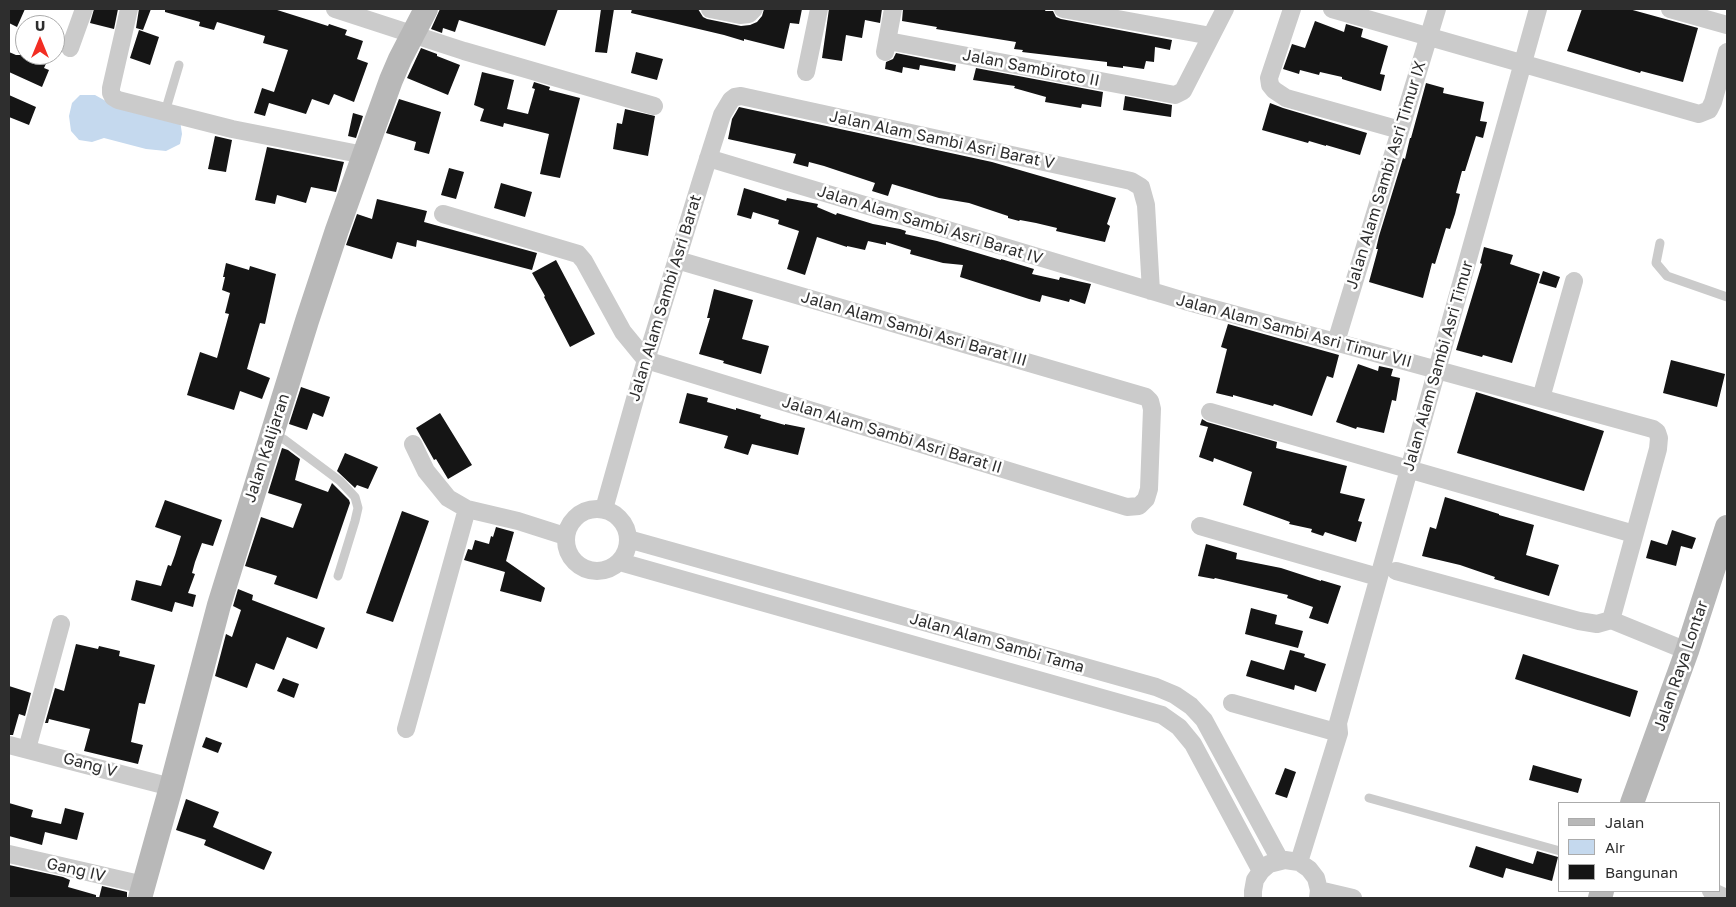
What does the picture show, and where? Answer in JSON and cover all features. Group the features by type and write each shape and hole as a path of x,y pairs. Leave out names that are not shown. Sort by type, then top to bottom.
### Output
{"street":[{"path":"70,48 84,9"},
{"path":"129,9 110,93 118,100 232,129 364,155"},
{"path":"335,9 413,35 654,106"},
{"name":"Jalan Kalijaran","path":"142,892 219,605 328,257 392,80 426,9"},
{"path":"710,9 740,15 749,14 754,9"},
{"path":"806,72 819,9"},
{"name":"Jalan Sambiroto II","path":"893,9 886,46 1175,95 1183,91 1210,36"},
{"path":"1063,9 1210,36 1225,9"},
{"path":"1292,9 1270,78 1270,84 1274,90 1286,98 1400,130"},
{"path":"1332,9 1523,62 1699,114 1709,110 1713,102 1727,52"},
{"name":"Jalan Alam Sambi Asri Timur IX","path":"1336,342 1437,9"},
{"name":"Jalan Alam Sambi Asri Timur","path":"1290,861 1336,729 1538,9"},
{"path":"1670,9 1727,25"},
{"name":"Jalan Alam Sambi Asri Barat","path":"604,509 646,360 722,115 731,100 741,96"},
{"name":"Jalan Alam Sambi Asri Barat V","path":"741,96 1130,181 1141,187 1146,205 1155,292"},
{"name":"Jalan Alam Sambi Asri Barat IV","path":"708,158 1155,292"},
{"path":"443,214 578,254 623,332 646,360"},
{"name":"Jalan Alam Sambi Asri Barat III","path":"677,260 1146,397 1150,401 1152,409 1149,488 1146,499 1139,506"},
{"path":"1542,398 1574,281"},
{"name":"Jalan Alam Sambi Asri Timur VII","path":"1155,292 1185,302 1654,429 1659,438 1658,449 1634,534"},
{"name":"Jalan Alam Sambi Asri Barat II","path":"646,360 1127,507 1139,506"},
{"path":"1210,412 1634,534 1611,620"},
{"path":"413,444 426,471 448,498 467,509 518,521 565,536"},
{"path":"594,508 604,509 616,515 625,526 628,539 625,555 620,562 604,571 595,572 584,569 569,556 565,536 568,526 579,514 594,508"},
{"path":"406,729 467,509"},
{"path":"1200,526 1378,577"},
{"name":"Jalan Raya Lontar","path":"1632,802 1688,651 1727,527"},
{"name":"Jalan Alam Sambi Tama","path":"628,539 1156,687 1175,695 1191,706 1204,720 1290,861 1309,869 1316,878 1319,894"},
{"name":"Jalan Alam Sambi Tama","path":"620,562 1162,715 1179,727 1193,744 1261,871"},
{"path":"1396,571 1579,621 1597,624 1611,620 1688,651"},
{"path":"27,749 60,624"},
{"path":"1232,703 1336,729"},
{"name":"Gang V","path":"9,745 171,787"},
{"name":"Gang IV","path":"9,854 142,892"},
{"path":"1253,898 1255,880 1261,871 1269,864 1290,861"},
{"path":"1713,892 1726,898"},
{"path":"1319,894 1353,898"}],"lane":[{"path":"165,112 179,65"},
{"path":"1660,243 1656,263 1667,276 1727,297"},
{"path":"272,434 285,440 340,480 355,497 358,508 338,576"},
{"path":"1369,798 1558,850"}],"water":[{"path":"80,95 95,95 113,105 180,120 182,134 180,144 166,151 146,149 104,138 92,142 79,140 71,131 69,116 72,103"}],"building":[{"path":"9,9 25,9 22,15 15,15 15,26 9,23"},
{"path":"94,9 118,9 114,29 90,23"},
{"path":"139,9 151,9 143,30 136,28"},
{"path":"165,9 274,9 347,30 345,35 363,41 357,59 368,63 354,102 334,94 329,105 312,99 306,114 269,103 265,116 254,113 262,88 274,92 288,50 263,43 265,36 217,22 214,30 199,26 200,22 165,12"},
{"path":"440,9 558,9 545,46 459,20 455,32 443,28 442,33 431,29"},
{"path":"601,9 614,9 607,53 595,52"},
{"path":"632,9 698,9 703,17 707,19 741,26 757,22 762,16 764,9 802,9 799,24 790,23 784,49 631,13"},
{"path":"829,9 882,9 880,23 865,20 862,38 846,35 842,61 822,58"},
{"path":"903,9 1046,9 1045,11 1053,11 1056,17 1061,19 1172,40 1170,50 1155,47 1154,62 1146,61 1144,69 1123,66 1123,68 1107,66 1107,62 1022,52 1023,50 1014,49 1016,42 936,29 937,27 902,21"},
{"path":"1582,9 1629,9 1698,28 1683,82 1641,71 1640,73 1567,51"},
{"path":"1315,21 1344,32 1346,24 1363,29 1361,37 1388,46 1380,74 1385,75 1381,91 1342,79 1342,77 1320,72 1319,75 1300,70 1299,74 1283,69 1292,44 1305,48"},
{"path":"139,30 159,37 150,65 130,58"},
{"path":"421,48 460,65 448,95 407,78"},
{"path":"9,52 15,55 15,65 45,65 44,68 49,70 42,87 9,72"},
{"path":"636,52 663,59 657,80 631,73"},
{"path":"896,53 956,65 955,71 920,65 919,70 903,67 902,73 885,69 886,62 893,59"},
{"path":"976,68 1103,92 1101,107 1082,104 1081,108 1045,102 1046,97 1014,88 1015,86 973,80"},
{"path":"482,72 514,80 507,109 528,114 535,89 532,88 534,82 550,87 549,90 580,98 560,178 540,174 549,134 504,123 503,127 480,121 484,109 474,105"},
{"path":"1426,83 1444,88 1443,93 1484,102 1480,121 1487,122 1483,138 1476,136 1465,171 1462,171 1456,193 1460,194 1455,214 1450,229 1446,228 1435,264 1432,263 1423,298 1369,282 1378,249 1376,249 1379,236 1403,158 1405,159"},
{"path":"9,95 36,107 29,125 9,117"},
{"path":"1125,96 1172,105 1171,117 1123,110"},
{"path":"399,99 441,112 429,154 414,150 416,142 386,133"},
{"path":"1270,103 1367,133 1360,155 1262,130"},
{"path":"739,107 992,162 1116,198 1107,224 1110,226 1105,242 1056,231 1057,228 1019,221 969,203 939,198 892,184 888,196 872,191 875,183 809,162 808,167 793,163 796,154 728,139 732,119"},
{"path":"625,109 655,116 648,156 613,149 617,123 622,124"},
{"path":"353,113 363,116 356,138 348,136"},
{"path":"215,136 232,140 226,172 208,169"},
{"path":"267,147 344,162 336,192 311,187 306,203 277,195 275,204 255,200"},
{"path":"449,168 464,172 456,199 441,195"},
{"path":"501,183 532,192 525,217 494,208"},
{"path":"744,188 786,201 787,198 818,204 817,207 836,215 837,213 873,224 900,229 906,231 905,234 937,241 1034,269 1032,274 1059,280 1060,277 1091,284 1085,304 1070,299 1069,302 1042,295 1040,302 1029,299 960,277 963,265 943,263 910,254 911,250 886,242 886,245 868,241 865,250 847,247 817,237 805,275 787,269 799,231 778,224 779,220 753,212 751,219 737,215"},
{"path":"377,199 427,211 424,222 537,253 532,270 417,240 416,247 397,242 392,259 346,245 357,214 372,219"},
{"path":"1484,247 1513,255 1510,264 1540,274 1512,363 1456,350 1482,264 1480,263"},
{"path":"556,260 595,334 570,347 532,273"},
{"path":"226,263 249,270 250,266 276,274 265,324 260,323 247,369 270,378 262,399 240,391 234,410 187,395 200,352 217,358 229,314 225,313 230,293 222,290"},
{"path":"1543,271 1560,277 1556,288 1539,283"},
{"path":"714,289 753,300 742,339 769,346 761,374 699,354 710,318 707,318"},
{"path":"1228,324 1339,355 1333,378 1327,376 1312,416 1274,404 1273,406 1233,395 1233,397 1216,393 1227,349 1221,347"},
{"path":"1671,360 1725,374 1717,407 1663,393"},
{"path":"1358,364 1378,371 1379,366 1393,369 1391,376 1400,378 1396,401 1392,400 1384,433 1357,427 1356,429 1336,422"},
{"path":"301,387 330,397 323,417 313,413 307,430 289,424"},
{"path":"1476,392 1604,431 1584,491 1457,453"},
{"path":"687,393 708,398 707,402 761,415 760,418 805,428 798,455 752,444 748,455 724,448 728,436 679,423"},
{"path":"440,413 472,465 448,479 436,459 434,460 416,428"},
{"path":"1202,419 1277,442 1276,448 1347,466 1340,493 1365,499 1358,521 1362,522 1356,542 1325,532 1323,536 1311,532 1312,529 1289,524 1290,522 1243,505 1252,472 1214,458 1213,462 1199,457 1208,427 1200,425"},
{"path":"282,448 300,459 295,480 328,492 332,483 350,503 317,599 274,584 277,576 245,566 261,517 293,528 302,504 268,493"},
{"path":"345,453 378,467 368,489 357,485 355,488 337,471"},
{"path":"1445,497 1534,525 1526,555 1559,565 1549,596 1494,579 1495,577 1460,565 1422,556 1430,527 1436,529"},
{"path":"165,500 222,520 213,546 202,543 195,562 192,573 195,574 188,593 196,595 193,607 175,602 172,612 131,600 136,580 161,586 168,565 171,566 175,555 181,536 155,527"},
{"path":"402,511 429,521 393,622 366,613"},
{"path":"496,527 514,532 506,561 545,588 541,602 500,591 505,572 464,560 468,549 472,550 475,540 489,544"},
{"path":"1672,530 1696,538 1692,549 1681,546 1676,566 1646,558 1651,540 1667,545"},
{"path":"1206,544 1237,553 1236,559 1281,568 1341,586 1328,624 1309,618 1313,607 1287,598 1288,595 1215,578 1198,576"},
{"path":"238,589 253,595 252,600 325,628 317,649 287,637 274,670 256,663 247,688 215,676 226,634 232,637 241,610 233,606"},
{"path":"1251,608 1277,615 1275,624 1303,631 1298,648 1245,634"},
{"path":"76,644 98,649 99,646 120,651 119,656 155,665 145,704 139,703 131,742 143,745 138,764 84,751 90,729 49,719 48,723 45,723 55,688 64,691"},
{"path":"1290,650 1305,654 1304,657 1326,664 1316,692 1295,685 1294,690 1246,676 1251,660 1284,670"},
{"path":"1523,654 1638,691 1630,717 1515,679"},
{"path":"283,678 299,684 294,698 277,691"},
{"path":"9,686 31,693 25,716 19,714 13,735 9,735"},
{"path":"206,737 222,743 218,753 202,747"},
{"path":"1533,765 1582,779 1578,793 1529,780"},
{"path":"1285,768 1296,772 1287,798 1275,794"},
{"path":"186,799 219,812 213,827 272,852 264,870 204,845 206,840 176,830"},
{"path":"9,803 33,810 31,817 61,824 65,808 84,813 77,840 45,832 42,845 9,836"},
{"path":"1476,846 1533,864 1537,851 1558,857 1552,881 1506,868 1503,878 1469,867"},
{"path":"9,865 63,877 70,880 68,887 96,895 96,898 9,898"},
{"path":"102,886 127,892 127,898 99,898"}]}
